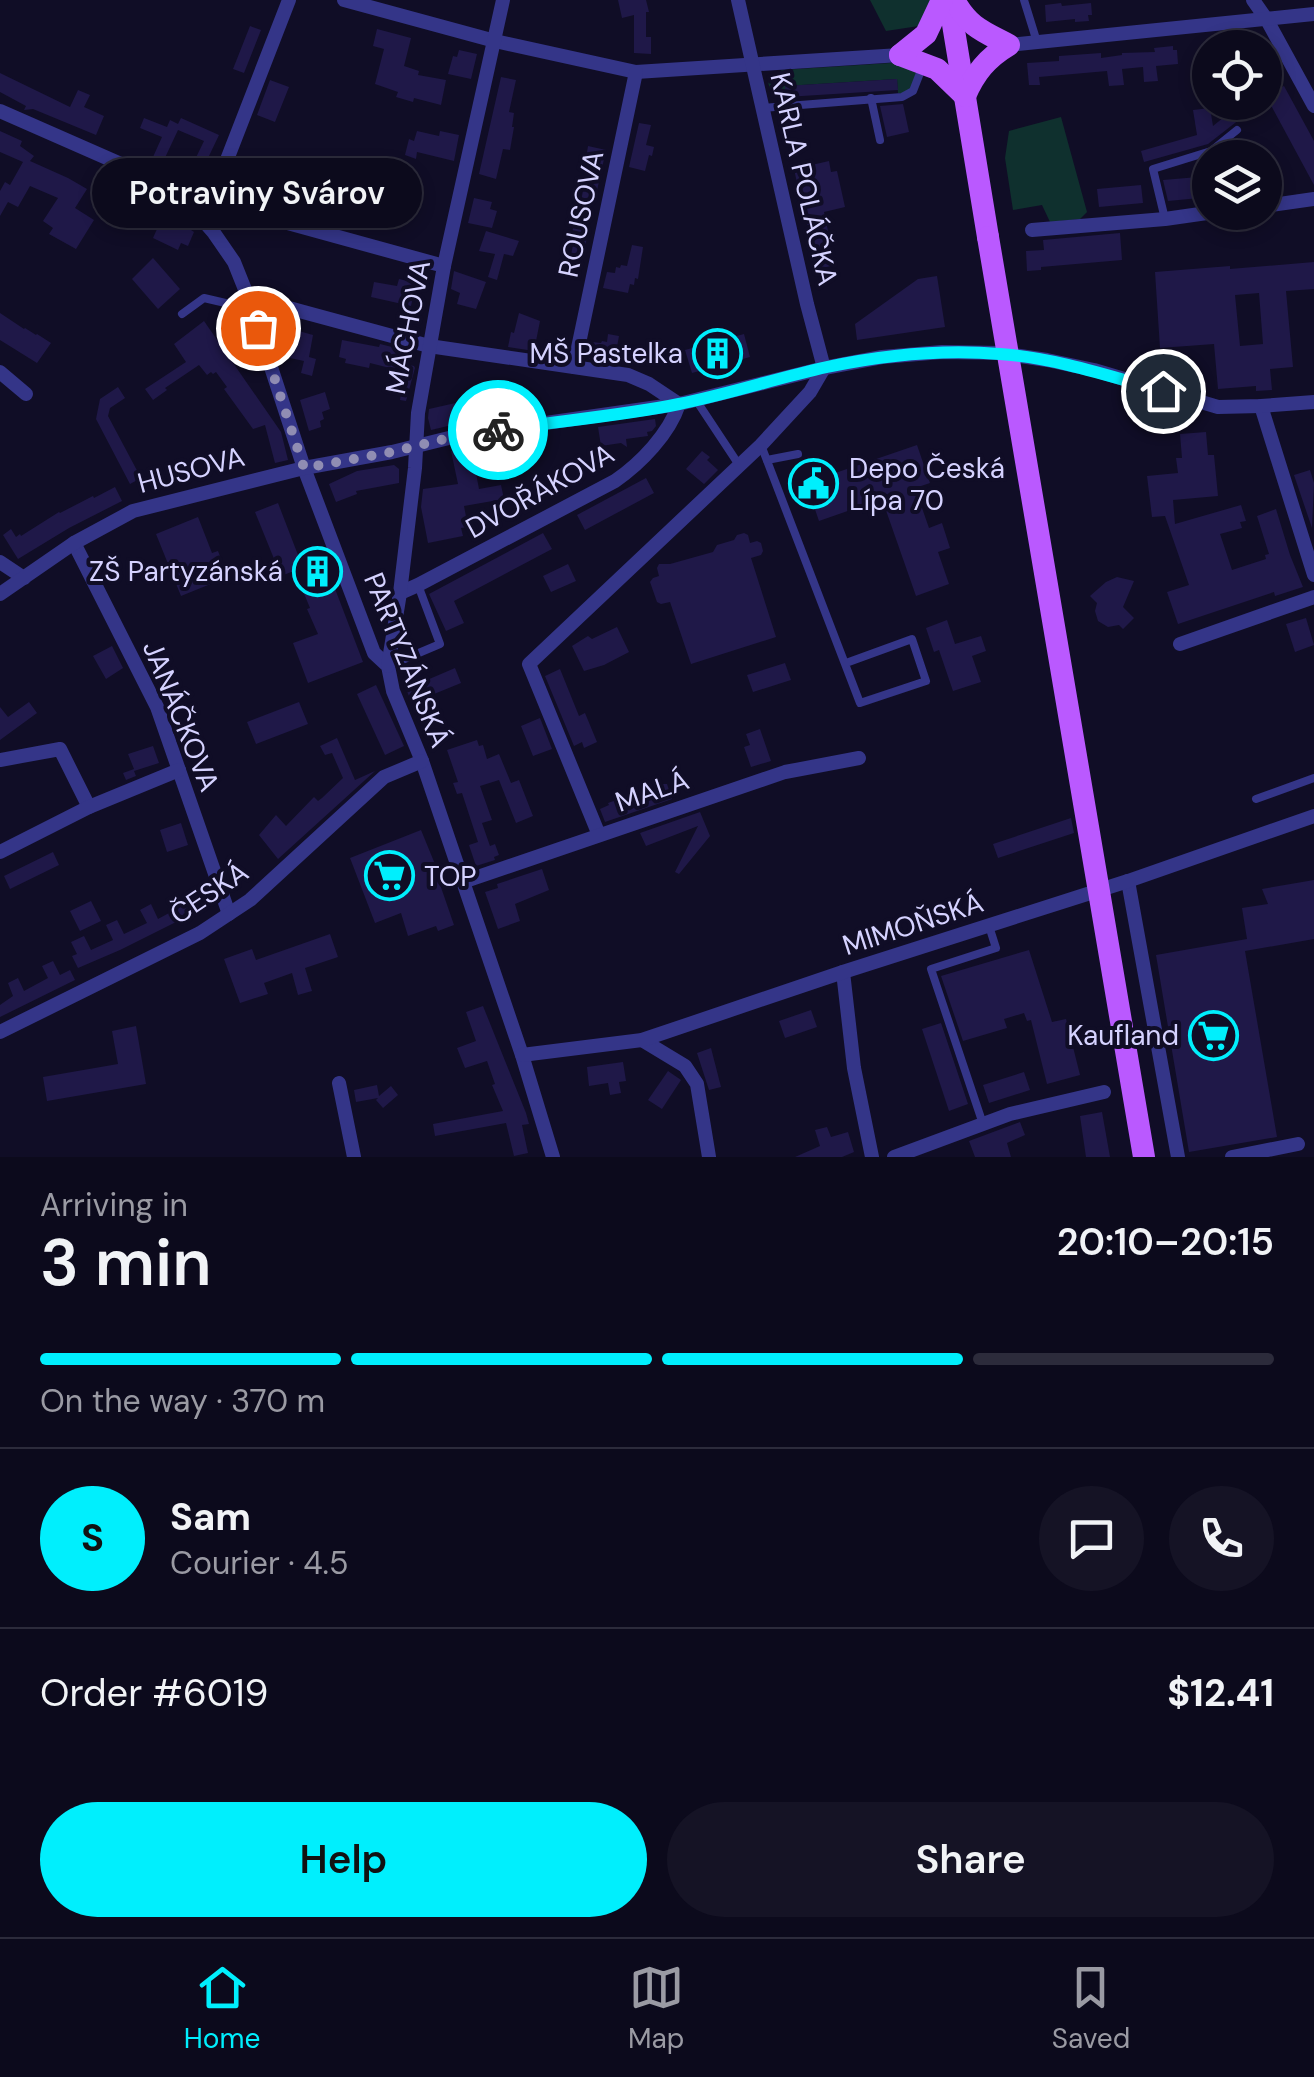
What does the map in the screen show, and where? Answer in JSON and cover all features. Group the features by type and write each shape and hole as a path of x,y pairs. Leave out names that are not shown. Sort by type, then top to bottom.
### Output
{"main road":[{"path":"948,0 972,26 1009,44 975,74 964,96"},
{"path":"900,55 926,34 948,0"},
{"path":"948,0 1144,1157"},
{"path":"900,55 937,68 964,96"}],"street":[{"path":"195,210 216,188 289,0"},
{"path":"344,0 494,41 636,72 900,55"},
{"name":"MÁCHOVA","path":"388,666 400,593 418,414 444,266 504,0"},
{"name":"KARLA POLÁČKA","path":"738,0 824,368"},
{"path":"1253,0 1314,106"},
{"path":"1009,44 1314,14"},
{"name":"ROUSOVA","path":"574,367 636,72"},
{"name":"PARTYZÁNSKÁ","path":"0,111 178,193 214,232 234,262 304,468 374,654 388,666 393,691 422,761 553,1157"},
{"path":"1282,204 1314,199"},
{"path":"230,207 444,266"},
{"path":"1032,230 1192,215"},
{"path":"248,298 430,346 628,375 650,384 678,404"},
{"name":"HUSOVA","path":"0,594 74,542 133,511 304,468 461,435 678,404 824,368 902,355 1000,354 1047,360 1218,406 1314,402"},
{"path":"599,835 528,664 761,444 810,392 824,368"},
{"path":"0,372 26,394"},
{"name":"DVOŘÁKOVA","path":"400,593 616,481 633,469 674,420 678,404"},
{"path":"1261,406 1314,575"},
{"name":"JANÁČKOVA","path":"74,542 156,708 229,914"},
{"path":"0,562 24,578"},
{"path":"1180,644 1314,597"},
{"path":"0,760 60,749 89,807"},
{"name":"MALÁ","path":"464,882 785,772 859,758"},
{"name":"ČESKÁ","path":"0,1032 200,933 250,900 384,777 422,761"},
{"path":"0,852 89,807 178,770"},
{"name":"MIMOŇSKÁ","path":"522,1055 642,1040 1314,816"},
{"path":"1128,881 1178,1157"},
{"path":"843,972 854,1068 872,1157"},
{"path":"642,1040 685,1066 697,1084 709,1157"},
{"path":"339,1084 354,1157"},
{"path":"894,1157 1010,1114 1104,1092"},
{"path":"1232,1157 1298,1144"}],"lane":[{"path":"1024,0 1037,42"},
{"path":"762,108 902,97 913,92 924,64"},
{"path":"871,98 880,140"},
{"path":"1165,219 1153,169 1210,150 1237,130"},
{"path":"182,314 204,298 234,305 248,298"},
{"path":"696,400 739,466"},
{"path":"761,444 860,703 926,681 912,639 846,663"},
{"path":"767,460 798,454"},
{"path":"388,666 440,644 418,586"},
{"path":"1256,799 1314,778"},
{"path":"983,1124 930,969 996,948 989,926"}],"green space":[{"path":"870,0 932,0 932,24 886,31"},
{"path":"891,63 919,66 912,88 905,93 898,93 897,79 786,86 786,95 772,97 768,82 782,70"},
{"path":"1061,117 1087,212 1080,219 1050,222 1042,205 1013,210 1005,158 1009,131"}],"building":[{"path":"618,0 646,0 646,37 651,37 651,54 634,53 634,15 622,18"},
{"path":"1091,3 1089,21 1046,22 1045,5"},
{"path":"250,26 261,30 244,73 233,69"},
{"path":"377,29 411,38 404,66 419,71 418,75 446,80 441,105 396,97 398,92 375,84 384,49 373,46"},
{"path":"1173,46 1178,64 1156,66 1158,81 1144,82 1143,67 1122,69 1124,85 1109,86 1107,71 1039,77 1040,85 1029,85 1027,63 1059,61 1059,56 1101,53 1101,58 1155,52 1154,48"},
{"path":"459,50 477,54 471,79 448,74"},
{"path":"0,73 70,107 78,90 90,95 84,107 104,116 96,135 33,109 24,110 26,106 0,92"},
{"path":"501,77 516,80 509,112 514,113 514,127 510,150 503,149 496,179 479,174"},
{"path":"897,79 898,90 786,97 785,86"},
{"path":"270,80 289,87 275,122 257,115"},
{"path":"1282,87 1314,141 1314,185 1279,120 1282,120"},
{"path":"903,104 909,132 887,137 880,106"},
{"path":"144,118 167,127 170,120 178,124 181,118 219,135 199,177 189,172 204,141 178,130 163,162 153,157 162,137 140,128"},
{"path":"1195,120 1212,120 1213,126 1220,120 1239,120 1213,140 1192,140 1192,148 1144,162 1141,151 1197,135"},
{"path":"639,123 651,125 646,145 654,147 645,171 629,167"},
{"path":"0,131 22,141 20,146 34,156 30,161 87,189 75,208 94,220 76,249 49,234 53,228 43,221 58,198 30,186 18,207 8,202 0,216 0,191 5,182 10,185 23,162 0,152"},
{"path":"417,131 459,135 454,161 417,152 416,159 405,155 409,139 414,141"},
{"path":"588,146 606,150 594,204 581,201"},
{"path":"829,161 831,172 837,171 845,207 824,212 831,266 818,269 803,207 799,205 794,169"},
{"path":"1192,178 1192,199 1168,201 1163,180"},
{"path":"1141,185 1143,203 1099,207 1097,189"},
{"path":"124,196 189,226 194,232 188,246 181,243 178,250 153,238 157,229 117,211"},
{"path":"474,198 492,202 490,209 497,211 492,228 468,223"},
{"path":"574,224 589,227 581,267 569,265 573,245 563,243 565,232 572,233"},
{"path":"486,231 519,241 513,256 504,254 497,280 488,277 495,254 479,251"},
{"path":"1120,233 1122,260 1027,271 1026,251 1044,250 1043,240"},
{"path":"632,245 643,247 634,285 630,284 628,293 603,288 607,272 615,273 616,267 627,266"},
{"path":"153,258 180,289 158,309 132,279"},
{"path":"1314,262 1314,289 1286,291 1293,367 1270,369 1272,390 1256,391 1256,386 1218,389 1214,344 1160,348 1155,272","holes":["1259,293 1263,344 1240,346 1235,295"]},
{"path":"454,271 486,282 476,309 457,304 460,293 451,289"},
{"path":"937,276 945,327 857,340 855,324 918,279"},
{"path":"399,279 416,283 411,306 371,297 374,282 397,286"},
{"path":"0,313 51,343 37,363 0,340"},
{"path":"519,313 540,321 534,351 508,347"},
{"path":"204,321 281,432 288,460 275,463 265,425 253,429 216,372 207,375 199,365 153,400 145,389 186,362 174,344"},
{"path":"274,324 313,335 309,357 316,359 312,376 301,373 304,361 290,358 292,349 276,345"},
{"path":"608,334 619,336 617,347 623,348 620,363 589,359 592,342 607,342"},
{"name":"MŠ Pastelka","path":"744,334 750,357 692,373 685,350"},
{"path":"342,340 408,351 405,364 415,368 406,401 400,400 403,374 370,363 369,368 345,363 346,359 339,357"},
{"path":"118,387 125,398 110,408 108,416 141,478 130,484 96,419 100,399"},
{"path":"325,392 330,409 322,412 321,427 309,431 300,400"},
{"path":"482,397 486,417 431,430 429,409"},
{"path":"655,419 656,426 647,432 648,436 626,439 627,447 621,443 601,446 598,427"},
{"path":"1206,432 1208,455 1214,455 1218,496 1173,500 1175,524 1241,505 1246,521 1240,522 1242,528 1220,534 1232,570 1266,559 1269,554 1257,516 1276,509 1303,587 1275,596 1274,592 1178,624 1167,592 1189,585 1165,516 1152,517 1147,476 1178,473 1176,458 1182,458 1180,434"},
{"path":"917,445 930,483 915,488 929,528 942,523 950,548 938,552 949,584 916,596 882,499 819,521 806,483"},
{"path":"471,447 479,489 501,485 504,499 464,506 468,527 461,528 463,536 428,543 421,507 423,489 458,484 451,451"},
{"path":"702,451 718,470 704,484 686,469"},
{"path":"394,465 399,469 399,483 356,491 357,494 336,502 329,484 357,471"},
{"path":"1310,470 1314,483 1312,528 1294,475"},
{"path":"646,478 654,493 585,530 577,515"},
{"path":"115,487 122,501 18,559 3,535 11,529 16,537 21,536 59,512"},
{"path":"278,503 298,555 322,546 363,662 308,683 293,643 318,634 303,591 313,587 304,567 281,576 255,512"},
{"path":"198,517 212,553 218,551 224,567 218,569 223,579 181,596 156,534"},
{"path":"543,533 552,549 454,601 464,623 446,631 429,594"},
{"path":"744,533 750,543 761,543 761,555 751,558 776,637 691,664 670,602 657,602 650,582 659,576 659,564 713,552 717,545"},
{"path":"568,564 576,581 551,592 543,576"},
{"path":"1117,577 1134,581 1123,607 1134,618 1123,629 1098,621 1097,603 1090,596"},
{"path":"1306,618 1314,645 1295,652 1286,624"},
{"path":"947,620 955,644 981,636 986,651 972,656 981,682 953,691 939,650 934,652 926,628"},
{"path":"617,627 629,652 584,671 572,646"},
{"path":"112,646 123,668 106,679 93,656"},
{"path":"785,663 791,680 753,692 747,675"},
{"path":"455,668 461,683 412,703 406,689"},
{"path":"560,669 579,716 585,713 597,742 584,748 582,742 574,746 545,676"},
{"path":"376,685 404,746 385,755 357,694"},
{"path":"29,702 37,713 0,740 0,707 8,717"},
{"path":"299,702 308,724 256,744 247,722"},
{"path":"540,718 552,749 533,756 521,726"},
{"path":"760,729 771,761 751,767 744,747 750,745 746,734"},
{"path":"337,738 355,780 375,771 278,859 259,835 276,815 286,826 314,797 318,801 343,778 332,753 325,755 320,746"},
{"path":"477,740 487,759 499,754 511,783 519,780 533,816 516,823 499,780 480,786 492,820 482,823 490,846 495,844 499,855 476,866 469,845 478,842 462,793 457,794 453,783 458,782 447,750"},
{"path":"153,746 159,763 134,771 136,776 126,780 123,773 134,769 128,754"},
{"path":"667,784 672,799 605,822 600,809 608,803"},
{"path":"700,812 710,836 679,874 675,872 698,826 646,846 640,833"},
{"path":"1071,818 1074,833 998,858 993,844"},
{"path":"181,823 188,845 167,852 160,830"},
{"name":"TOP","path":"421,830 454,925 438,931 436,926 408,936 401,913 375,923 350,858"},
{"path":"53,852 59,865 10,889 4,876"},
{"path":"542,869 549,890 515,904 520,921 498,929 485,892"},
{"name":"Kaufland","path":"1314,880 1314,939 1245,951 1277,1137 1189,1152 1156,955 1247,939 1242,908 1268,904 1262,889"},
{"path":"205,886 208,904 78,968 71,942 84,936 91,950 113,940 106,925 117,920 124,934 147,923 140,910 151,904 158,919 193,900 190,892"},
{"path":"91,901 101,921 80,931 70,911"},
{"path":"330,934 338,957 305,968 312,991 298,995 292,973 264,983 268,994 240,1003 224,959 252,949 256,960"},
{"path":"1029,950 1052,1022 1066,1019 1080,1075 1047,1084 1031,1020 1027,1021 1024,1013 1004,1019 1007,1028 963,1041 941,976"},
{"path":"53,961 60,975 70,970 75,980 0,1017 0,1005 13,996 8,983 18,978 24,991 48,978 42,966"},
{"path":"483,1006 526,1113 529,1124 522,1125 528,1153 514,1156 506,1123 435,1136 433,1124 503,1111 487,1061 465,1068 457,1048 476,1041 466,1012"},
{"path":"811,1010 817,1027 785,1038 779,1021"},
{"path":"941,1023 968,1104 949,1111 922,1029"},
{"path":"136,1026 146,1084 47,1101 43,1077 118,1064 112,1031"},
{"path":"711,1048 721,1087 709,1090 697,1053"},
{"path":"623,1062 626,1081 619,1082 621,1093 610,1095 608,1083 589,1086 587,1067"},
{"path":"668,1071 681,1080 662,1109 648,1100"},
{"path":"1024,1072 1030,1090 989,1103 983,1085"},
{"path":"377,1085 379,1096 391,1086 398,1095 383,1108 378,1098 356,1102 354,1090"},
{"path":"1102,1112 1110,1157 1086,1157 1080,1116"},
{"path":"1020,1122 1025,1135 1007,1143 1011,1157 975,1157 969,1141"},
{"path":"827,1127 831,1137 848,1132 854,1152 842,1157 795,1157 820,1146 815,1130"}],"way so far":[{"path":"258,328 304,468 498,430"}],"place":[{"name":"Potraviny Svárov","path":"258,328"},
{"name":"MŠ Pastelka","path":"718,353"},
{"name":"Depo Česká Lípa 70","path":"814,484"},
{"name":"ZŠ Partyzánská","path":"318,571"},
{"name":"TOP","path":"389,876"},
{"name":"Kaufland","path":"1214,1035"}],"route":[{"path":"498,430 678,404 824,368 882,357 942,352 1047,360 1163,391"}]}
